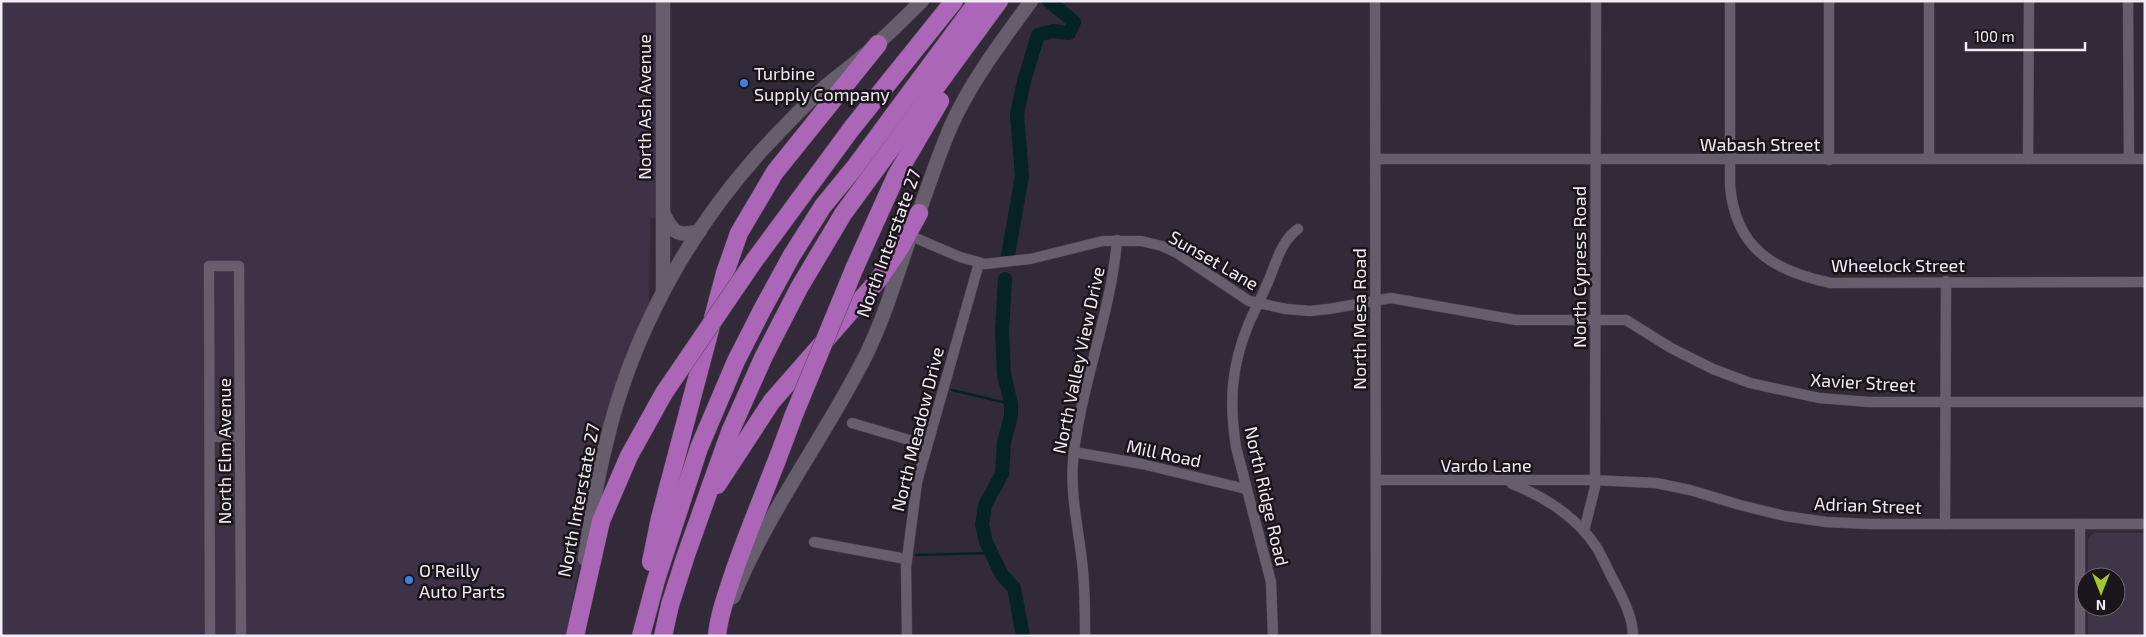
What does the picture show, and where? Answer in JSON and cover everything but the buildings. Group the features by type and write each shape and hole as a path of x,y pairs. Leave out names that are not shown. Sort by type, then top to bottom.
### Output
{"highway":[{"path":"574,636 601,521 628,456 664,392 754,261 852,128 954,1"},
{"path":"641,636 656,580 699,448 736,361 762,310 792,255 823,206 855,168 978,1"},
{"path":"718,636 725,599 745,541 793,417 878,213 914,144 1001,1"},
{"path":"663,636 670,605 715,470 741,405 817,256 860,190 1001,1"},
{"path":"636,636 660,518 724,273 739,233 775,172 878,44"},
{"path":"703,507 772,401 879,278 900,248 919,213"}],"main road":[{"name":"North Ash Avenue","path":"663,1 664,292"},
{"name":"North Interstate 27","path":"574,636 592,509 605,446 638,345 664,292 700,231 721,200 771,140 824,88 878,44 922,1"},
{"name":"North Interstate 27","path":"718,636 750,562 866,356 950,127 978,76 1031,1"},
{"path":"663,214 675,232 689,234 700,231"}],"street":[{"name":"North Mesa Road","path":"1375,1 1376,636"},
{"name":"North Cypress Road","path":"1584,531 1592,503 1595,480 1596,1"},
{"name":"Wheelock Street","path":"1730,1 1730,160 1732,207 1739,227 1753,247 1773,263 1802,277 1831,282 2145,282"},
{"path":"1829,1 1829,160"},
{"path":"1929,1 1929,159"},
{"path":"2028,159 2029,1"},
{"path":"2128,1 2129,159"},
{"name":"Wabash Street","path":"1376,159 2145,159"},
{"name":"North Ridge Road","path":"1273,636 1271,582 1246,489 1233,426 1231,393 1242,343 1286,239 1298,229"},
{"name":"Sunset Lane","path":"911,236 979,263 1030,259 1093,243 1117,240 1141,241 1162,246 1177,253 1238,295 1259,304 1310,311 1376,300 1402,299 1516,320 1596,319"},
{"name":"North Valley View Drive","path":"1086,636 1083,571 1072,477 1074,452 1085,396 1115,269 1117,240"},
{"name":"North Meadow Drive","path":"907,636 906,559 917,482 979,263"},
{"name":"North Elm Avenue","path":"210,636 210,266 239,266 242,636"},
{"path":"1945,524 1944,402 1946,281"},
{"name":"Xavier Street","path":"1596,319 1626,320 1671,348 1713,369 1750,384 1819,398 1869,402 2145,402"},
{"path":"852,423 926,445"},
{"path":"210,437 240,437"},
{"name":"Mill Road","path":"1074,452 1142,464 1246,489"},
{"name":"Vardo Lane","path":"1376,480 1595,480"},
{"name":"Adrian Street","path":"1595,480 1656,483 1690,490 1740,506 1785,516 1826,522 2145,524"},
{"path":"1504,481 1530,491 1550,503 1584,531 1596,547 1624,602 1633,628 1633,636"},
{"path":"2080,524 2080,636"},
{"path":"814,542 906,559"}],"shaded area":[{"path":"1,1 657,1 658,218 650,218 649,307 586,520 567,636 1,636"},
{"path":"2095,533 2145,533 2145,636 2088,636 2088,617 2126,617 2126,567 2088,567 2088,540"}],"waterway":[{"path":"1008,255 1022,176 1017,114 1024,81 1038,35 1053,31 1069,33 1074,22 1049,1"},
{"path":"1005,279 1002,331 1004,374 1011,404 1011,416 1004,442 1002,474 985,505 982,525 986,542 1002,575 1014,588 1023,636"},
{"path":"952,390 1011,404"},
{"path":"916,555 991,553"}],"place":[{"name":"Turbine Supply Company","path":"744,83"},
{"name":"O'Reilly Auto Parts","path":"409,580"}]}
